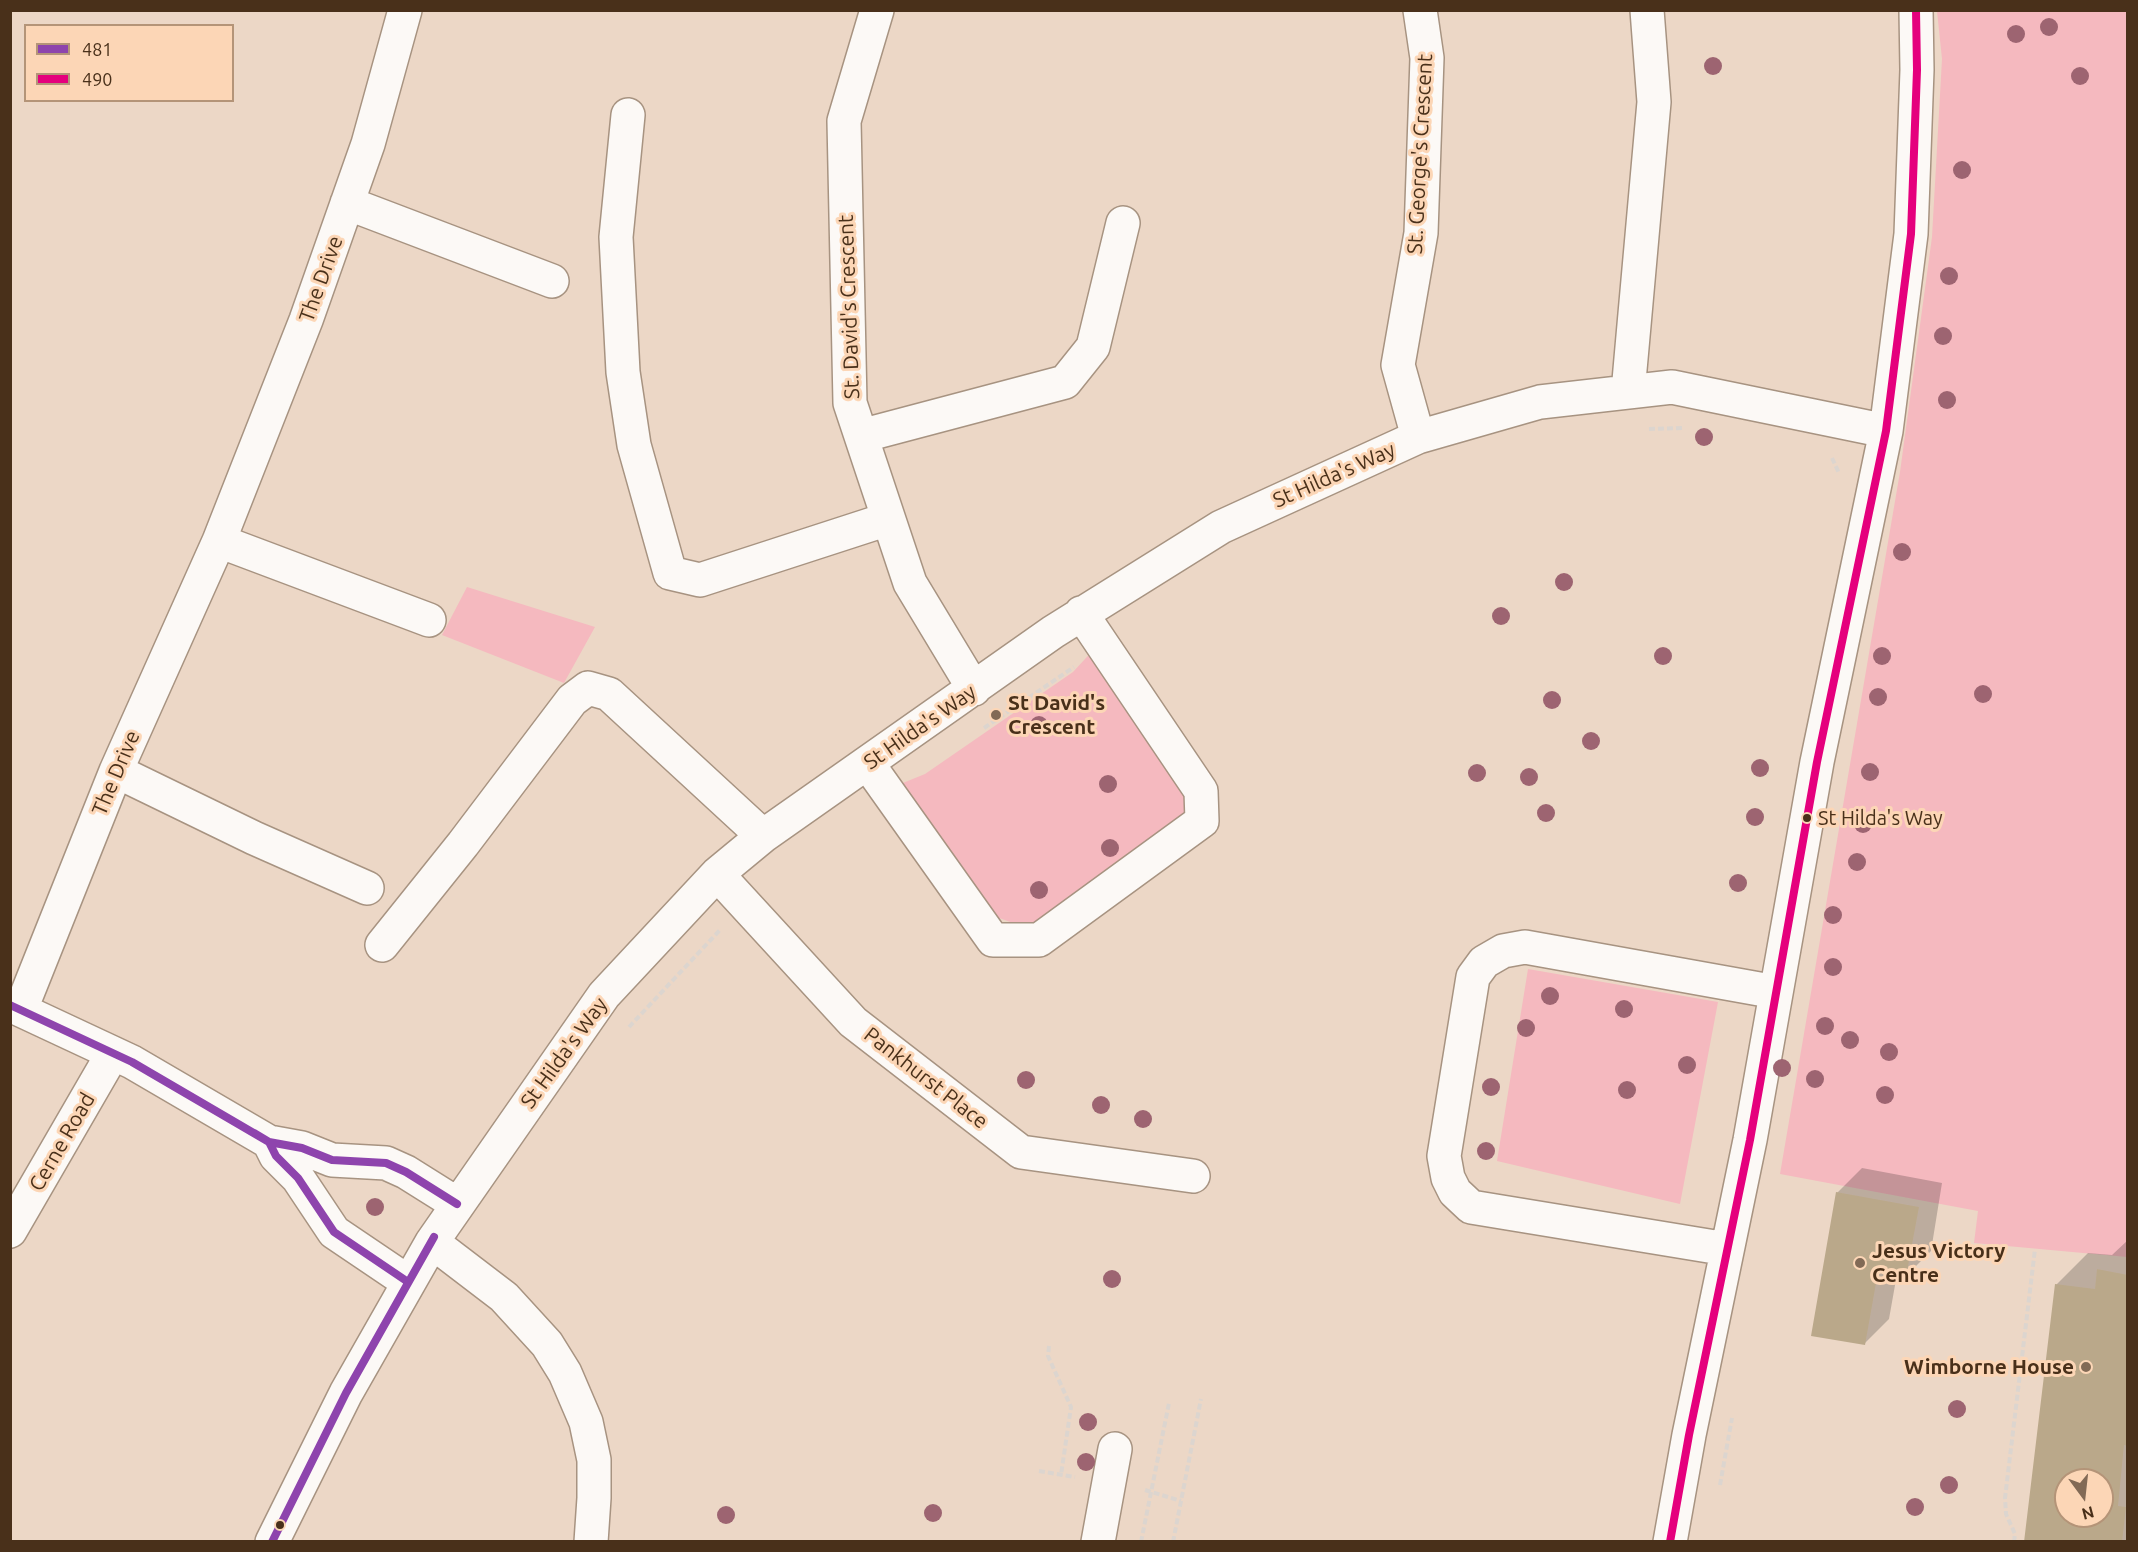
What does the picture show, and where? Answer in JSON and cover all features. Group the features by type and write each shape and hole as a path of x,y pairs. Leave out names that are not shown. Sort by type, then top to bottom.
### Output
{"street":[{"name":"The Drive","path":"16,1007 116,771 219,541 306,320 368,144 405,10"},
{"name":"St. David's Crescent","path":"877,10 843,121 850,403 910,584 974,689"},
{"name":"St. George's Crescent","path":"1418,437 1398,365 1421,233 1427,58 1420,10"},
{"path":"1628,392 1654,102 1647,10"},
{"path":"1670,1542 1689,1435 1749,1140 1817,762 1886,431 1911,234 1917,70 1916,10"},
{"path":"628,115 616,237 623,372 634,445 670,573 700,580 888,519"},
{"path":"347,203 552,281"},
{"path":"861,436 1065,382 1093,347 1123,223"},
{"name":"St Hilda's Way","path":"272,1542 346,1393 432,1242 604,995 717,874 763,836 974,689 1089,625 1221,527 1418,437 1540,402 1672,387 1886,431"},
{"path":"219,541 429,620"},
{"path":"868,764 993,940 1039,940 1202,821 1201,790 1089,625"},
{"path":"382,945 463,844 572,700 588,688 609,694 763,836"},
{"path":"116,771 254,838 367,888"},
{"name":"Pankhurst Place","path":"717,874 853,1022 1021,1152 1193,1176"},
{"path":"1727,1249 1471,1207 1455,1192 1448,1178 1444,1156 1473,978 1484,962 1503,951 1525,947 1776,992"},
{"path":"16,1007 113,1053 269,1142 302,1148 332,1160 386,1163 406,1172 457,1204"},
{"name":"Cerne Road","path":"10,1231 113,1053"},
{"path":"269,1142 276,1156 298,1178 334,1232 408,1282"},
{"path":"432,1242 497,1290 513,1305 547,1344 565,1373 582,1412 592,1446 595,1473 591,1542"},
{"path":"1098,1542 1115,1449"}],"path":[{"path":"1642,429 1694,428"},
{"path":"1827,453 1833,460 1840,479"},
{"path":"984,728 1073,669 1089,642 1089,625"},
{"path":"625,1031 745,905"},
{"path":"2014,1542 2015,1534 2006,1514 2005,1498 2035,1249"},
{"path":"1049,1346 1048,1356 1071,1407 1061,1475"},
{"path":"1173,1542 1201,1399"},
{"path":"1142,1542 1169,1403"},
{"path":"1039,1471 1075,1477"},
{"path":"1151,1491 1181,1501"}],"shaded area":[{"path":"1937,11 2127,11 2127,1257 1974,1243 1978,1211 1780,1174 1900,472 1932,237 1942,59"},
{"path":"467,587 595,627 564,683 442,635"},
{"path":"1097,646 1185,779 1186,809 1173,832 1043,922 1016,924 988,914 893,787 925,774 1073,672"},
{"path":"1528,969 1718,1002 1680,1204 1497,1161"}],"building":[{"path":"1836,1192 1919,1207 1906,1277 1878,1272 1865,1345 1811,1336"},
{"name":"Wimborne House","path":"2097,1269 2128,1275 2128,1446 2124,1445 2118,1506 2126,1507 2122,1542 2024,1542 2055,1284 2095,1289"}],"transit line":[{"name":"490","path":"1670,1542 1689,1435 1750,1140 1817,762 1886,431 1911,234 1917,70 1916,10"},
{"name":"481","path":"10,1005 132,1062 269,1142 302,1148 332,1160 386,1163 406,1172 457,1204"},
{"name":"481","path":"254,1133 269,1142 276,1156 298,1178 334,1232 408,1282"},
{"name":"481","path":"272,1542 346,1393 434,1237"}],"place":[{"name":"St David's Crescent","path":"996,715"},
{"name":"St Hilda's Way","path":"1807,818"},
{"name":"Jesus Victory Centre","path":"1860,1263"},
{"name":"Wimborne House","path":"2086,1367"}]}
